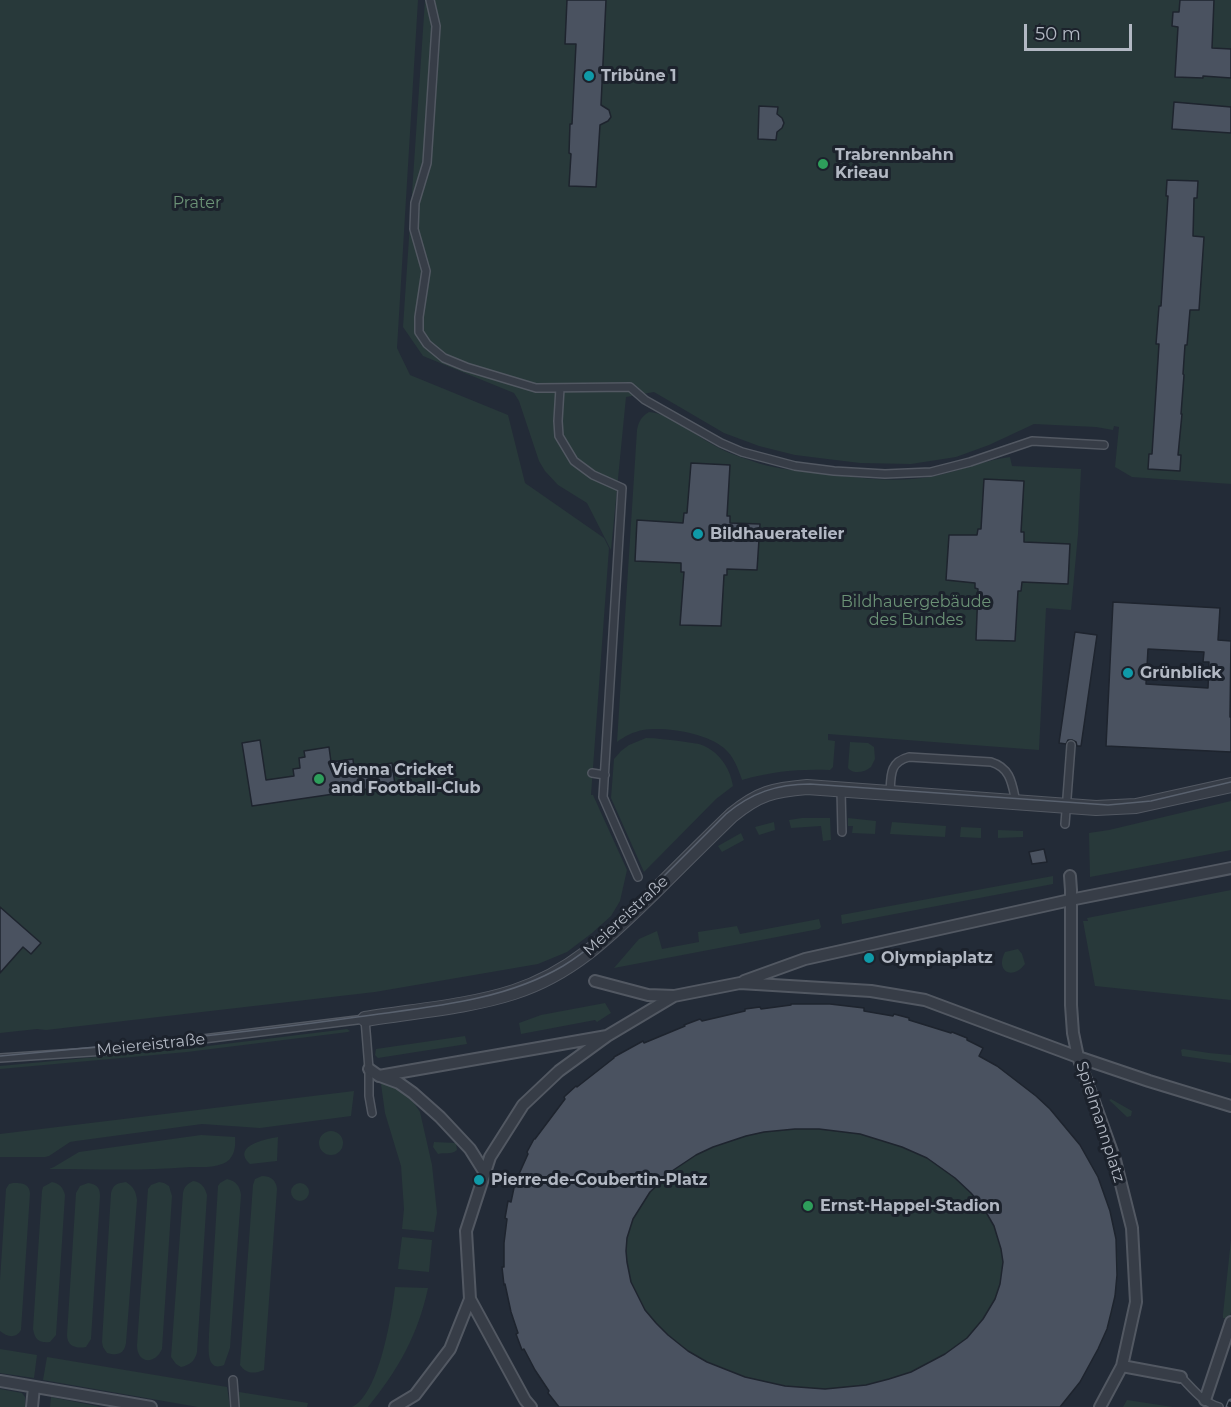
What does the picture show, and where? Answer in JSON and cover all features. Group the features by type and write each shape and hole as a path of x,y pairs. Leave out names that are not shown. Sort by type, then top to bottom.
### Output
{"street":[{"name":"Meiereistraße","path":"365,1019 487,1000 516,992 539,982 578,960 609,936 732,814 747,802 783,789 807,787 1096,808 1136,806 1231,785"},
{"path":"595,981 648,995 674,996 740,982 805,959 1071,900 1231,868"},
{"name":"Spielmannplatz","path":"1070,876 1073,1034 1078,1057 1115,1160 1132,1228 1136,1302 1122,1366 1100,1407"},
{"path":"740,982 871,991 925,1000 1078,1057 1231,1106"},
{"path":"395,1407 415,1395 450,1349 470,1299 466,1231 490,1157 523,1105 559,1071 607,1036 674,996"},
{"path":"379,1076 607,1036"},
{"path":"369,1069 379,1076 399,1083 440,1117 470,1149 485,1173"},
{"path":"470,1299 531,1407"},
{"path":"1205,1400 1231,1322"},
{"path":"1122,1366 1181,1377"},
{"path":"0,1381 151,1407"},
{"path":"32,1407 34,1387"}],"lane":[{"path":"430,0 436,26 427,163 415,203 414,229 426,271 419,316 419,332 427,345 444,358 536,388 630,387 645,400 721,443 742,452 795,466 885,474 931,472 970,462 1032,441 1104,445"},
{"path":"560,388 559,436 574,461 593,475 622,488 603,797 638,877"},
{"path":"1065,824 1071,745"},
{"path":"890,794 893,767 904,758 991,762 999,764 1008,774 1016,802"},
{"path":"592,773 605,775"},
{"path":"841,790 842,832"},
{"path":"365,1019 372,1113"},
{"name":"Meiereistraße","path":"0,1058 106,1050 365,1019"},
{"path":"1181,1377 1205,1400 1219,1407"},
{"path":"233,1380 235,1407"}],"green space":[{"name":"Prater","path":"0,0 418,0 397,348 410,375 508,415 525,483 604,538 609,548 591,795 593,795 627,870 620,901 611,916 567,952 538,964 375,992 46,1030 0,1033"},
{"name":"Trabrennbahn Krieau","path":"425,0 1231,0 1231,484 1132,477 1115,467 1119,427 1114,426 1113,430 1034,424 989,445 956,457 911,464 860,463 795,455 759,446 724,433 654,392 626,397 611,550 587,503 558,485 545,471 539,461 519,401 514,393 423,356 403,327"},
{"name":"Bildhauergebäude des Bundes","path":"649,412 672,420 730,453 759,463 857,478 888,480 935,476 1010,457 1012,466 1081,469 1071,610 1046,608 1039,750 828,734 828,740 835,741 833,767 830,770 786,771 742,780 727,751 707,738 673,730 652,729 632,733 617,742 637,430 641,420"},
{"path":"646,738 699,744 712,750 726,766 733,786 716,799 644,872 611,798 614,759 629,745"},
{"path":"850,742 868,743 874,747 875,759 871,767 860,772 848,768"},
{"path":"1231,801 1231,850 1090,877 1089,833"},
{"path":"830,818 831,840 823,841 821,826 791,828 789,820"},
{"path":"848,818 876,821 875,834 852,833 853,826 848,826"},
{"path":"774,822 775,830 759,835 755,827"},
{"path":"892,822 946,826 945,837 890,834"},
{"path":"961,827 981,828 981,838 960,837"},
{"path":"998,830 1023,831 1023,837 998,838"},
{"path":"741,833 744,840 722,852 718,846"},
{"path":"1053,876 1053,884 842,924 841,915"},
{"path":"1231,890 1231,1000 1095,986 1083,921 1088,921 1087,918"},
{"path":"819,919 821,927 819,929 614,968 639,939 657,931 662,949 699,942 698,932 737,926 740,934"},
{"path":"1018,949 1025,964 1015,972 1006,972 1002,964 1005,952"},
{"path":"605,1003 611,1013 597,1022 595,1020 521,1034 519,1023 541,1015"},
{"name":"Ernst-Happel-Stadion","path":"791,1004 830,1004 864,1008 863,1018 893,1016 894,1014 967,1038 983,1048 979,1056 1030,1091 1052,1112 1089,1161 1112,1217 1117,1248 1116,1289 1113,1310 1103,1340 1074,1389 1060,1407 558,1406 548,1393 549,1391 524,1349 522,1350 516,1334 518,1333 512,1316 520,1314 517,1300 509,1301 502,1267 504,1266 507,1219 505,1218 508,1201 511,1201 515,1185 527,1173 521,1170 534,1139 565,1099 564,1097 576,1086 614,1057 643,1041 645,1043 700,1019 702,1021 745,1011 745,1009 760,1007 791,1013"},
{"path":"347,1029 350,1031 187,1052 0,1069 0,1066 192,1048"},
{"path":"465,1036 467,1044 378,1058 375,1055 376,1049"},
{"path":"1181,1050 1231,1055 1231,1063 1182,1056"},
{"path":"381,1084 392,1084 408,1094 420,1112 432,1165 437,1213 434,1232 402,1229 404,1209 401,1166 385,1113"},
{"path":"354,1091 351,1116 260,1128 202,1124 70,1142 45,1157 0,1157 0,1134"},
{"path":"1109,1100 1132,1111 1131,1116 1127,1117"},
{"path":"331,1131 340,1134 343,1143 340,1152 331,1155 322,1152 319,1143 322,1134"},
{"path":"201,1135 235,1137 232,1157 222,1164 206,1167 49,1169 79,1152"},
{"path":"278,1137 277,1161 250,1164 245,1158 247,1148 252,1144"},
{"path":"434,1142 456,1143 457,1150 438,1154 433,1147"},
{"path":"262,1176 272,1179 277,1189 264,1370 254,1373 248,1372 240,1365 253,1185 255,1179"},
{"path":"227,1179 237,1184 241,1195 230,1348 224,1365 218,1366 211,1362 209,1357 209,1334 218,1186"},
{"path":"193,1181 202,1185 207,1195 197,1352 192,1362 181,1367 171,1357 183,1193 186,1186"},
{"path":"52,1182 61,1186 65,1195 56,1335 50,1342 46,1342 38,1340 33,1329 42,1191 43,1187"},
{"path":"126,1182 134,1190 137,1200 126,1343 122,1352 114,1354 107,1353 102,1342 111,1193 116,1184"},
{"path":"159,1182 169,1186 172,1196 162,1349 155,1358 147,1360 140,1356 137,1345 148,1189"},
{"path":"88,1183 97,1186 100,1196 91,1339 86,1347 79,1348 70,1344 67,1335 76,1193 80,1186"},
{"path":"300,1183 306,1186 309,1192 306,1198 300,1201 294,1198 291,1192 294,1186"},
{"path":"9,1184 26,1185 30,1193 21,1330 17,1335 11,1336 0,1331 0,1280 6,1189"},
{"path":"402,1237 432,1240 429,1272 398,1269"},
{"path":"1231,1240 1231,1312 1227,1319 1223,1318 1223,1314"},
{"path":"395,1287 428,1288 419,1321 406,1351 379,1393 368,1407 352,1407 361,1400 377,1371 391,1316"},
{"path":"0,1349 37,1355 34,1378 0,1373"},
{"path":"47,1357 227,1387 230,1407 198,1407 43,1380"},
{"path":"0,1389 22,1393 25,1397 25,1407 0,1407"},
{"path":"237,1393 308,1403 307,1407 237,1407"},
{"path":"51,1397 96,1406 100,1407 50,1407"},
{"path":"1127,1400 1173,1407 1123,1407"}],"building":[{"name":"Tribüne 1","path":"567,0 606,0 601,105 609,110 611,117 600,125 596,187 569,186 570,124 572,124 576,44 565,44"},
{"path":"1180,0 1214,0 1212,48 1231,49 1231,78 1175,77 1178,27 1172,26 1173,12 1179,12"},
{"path":"1174,102 1231,107 1231,133 1172,129"},
{"path":"759,106 778,107 777,114 784,123 777,132 776,140 758,139"},
{"path":"1167,180 1198,181 1197,198 1194,198 1193,236 1204,237 1199,310 1190,310 1187,345 1185,345 1178,455 1181,455 1180,471 1148,469 1149,454 1152,454 1159,344 1156,344 1159,306 1161,306"},
{"name":"Bildhaueratelier","path":"691,463 730,465 727,516 730,516 730,523 760,524 757,570 727,569 727,575 724,575 721,626 680,625 684,572 681,572 681,563 635,561 637,520 683,523 684,513 687,513"},
{"path":"984,479 1024,481 1021,532 1024,532 1024,542 1070,544 1068,584 1022,582 1021,591 1018,591 1015,641 976,640 978,589 975,588 975,583 946,580 949,535 977,535 978,529 981,529"},
{"name":"Grünblick","path":"1113,602 1220,608 1218,640 1231,641 1231,752 1106,746","holes":["1148,649 1204,652 1203,662 1209,662 1208,688 1146,684"]},
{"path":"1075,632 1097,635 1081,746 1077,746 1072,740 1068,740 1066,744 1059,743"},
{"path":"260,740 266,780 294,776 293,769 300,768 299,758 305,757 304,751 329,747 331,762 353,759 354,769 392,763 395,785 252,806 242,743"},
{"path":"1044,849 1047,862 1032,864 1029,852"},
{"path":"0,907 41,943 31,954 23,947 0,973"},
{"name":"Ernst-Happel-Stadion","path":"830,1004 864,1008 864,1011 909,1018 909,1020 967,1038 983,1048 979,1056 997,1066 1050,1109 1080,1145 1098,1177 1110,1211 1116,1239 1117,1275 1115,1296 1107,1329 1080,1382 1060,1407 559,1407 548,1393 549,1391 524,1349 522,1350 516,1334 518,1333 504,1285 502,1267 504,1267 507,1219 505,1218 508,1201 511,1202 515,1183 534,1139 565,1099 564,1097 576,1086 614,1057 643,1041 644,1043 700,1019 702,1021 745,1011 745,1009","holes":["795,1129 819,1129 860,1134 902,1147 927,1158 955,1178 983,1207 994,1226 1001,1249 1003,1262 995,1299 983,1319 967,1338 945,1354 911,1372 866,1385 825,1389 785,1386 745,1377 707,1362 668,1335 645,1310 631,1282 627,1262 627,1238 633,1219 650,1192 672,1171 696,1155 746,1136"]}],"tram line":[{"path":"0,1056 178,1039 312,1023 436,1006 515,988 563,966 584,951 623,916 726,814 745,800 776,788 810,784 1108,805 1151,801 1231,782"}],"railway":[{"path":"1229,1407 1231,1402"}],"place":[{"name":"Tribüne 1","path":"589,76"},
{"name":"Trabrennbahn Krieau","path":"823,164"},
{"name":"Bildhaueratelier","path":"698,534"},
{"name":"Grünblick","path":"1128,673"},
{"name":"Vienna Cricket and Football-Club","path":"319,779"},
{"name":"Olympiaplatz","path":"869,958"},
{"name":"Pierre-de-Coubertin-Platz","path":"479,1180"},
{"name":"Ernst-Happel-Stadion","path":"808,1206"}]}
